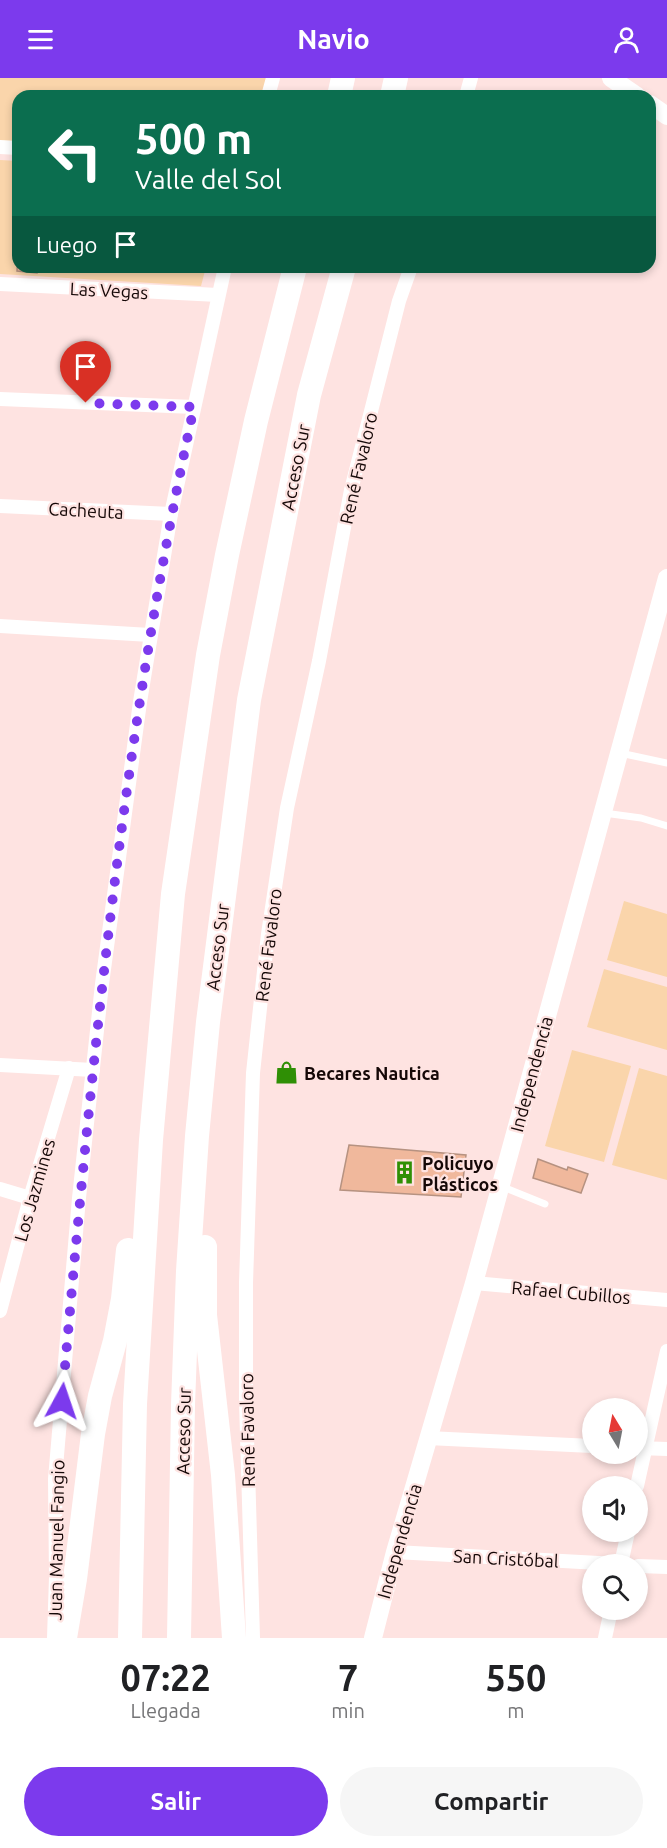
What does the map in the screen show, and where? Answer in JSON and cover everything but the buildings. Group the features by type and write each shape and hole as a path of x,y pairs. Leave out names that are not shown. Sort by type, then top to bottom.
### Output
{"highway":[{"path":"130,1638 135,1404 151,1140 173,894 207,655 220,588 256,421 294,273"},
{"name":"Acceso Sur","path":"179,1638 188,1271 197,1136 208,1022 247,712 309,395 342,273"},
{"path":"234,1638 224,1475 205,1315 204,1254 209,1138 256,734 268,600"},
{"path":"65,1638 75,1579 93,1434 100,1396 115,1341 125,1285 153,973 173,894"}],"street":[{"path":"611,78 629,90"},
{"name":"Juan Manuel Fangio","path":"54,1638 55,1479 79,1198 111,917 150,635 171,514 224,273"},
{"name":"René Favaloro","path":"253,1638 246,1401 246,1283 253,1074 268,934 287,808 319,661 351,490 399,301 409,273"},
{"name":"Las Vegas","path":"0,284 218,295"},
{"path":"0,399 194,407"},
{"name":"Cacheuta","path":"0,507 171,514"},
{"name":"Independencia","path":"373,1638 395,1552 474,1283 667,578"},
{"path":"0,626 150,635"},
{"path":"0,1065 93,1070"},
{"name":"Los Jazmines","path":"0,1311 5,1270 30,1198 69,1068"},
{"path":"0,1189 30,1198"},
{"name":"Rafael Cubillos","path":"474,1283 667,1300"},
{"path":"648,1425 667,1352"},
{"path":"428,1438 582,1446"},
{"path":"648,1448 667,1449"},
{"name":"San Cristóbal","path":"395,1552 582,1562"},
{"path":"648,1566 667,1567"},
{"path":"605,1638 609,1620"}],"lane":[{"path":"620,753 667,763"},
{"path":"604,813 641,818 667,826"},
{"path":"500,1186 545,1204"}],"shaded area":[{"path":"0,78 273,78 270,90 12,90 12,148 0,147"},
{"path":"0,160 12,161 12,273 204,273 201,286 0,274"},
{"path":"624,901 667,914 667,977 607,960"},
{"path":"604,969 667,987 667,1050 587,1027"},
{"path":"572,1050 631,1066 604,1162 545,1146"},
{"path":"639,1068 667,1076 667,1180 612,1165"}],"place":[{"name":"Becares Nautica","path":"286,1073"},
{"name":"Policuyo Plásticos","path":"404,1173"}],"route":[{"path":"62,1401 79,1198 102,984 150,635 171,514 194,407 86,403"}]}
